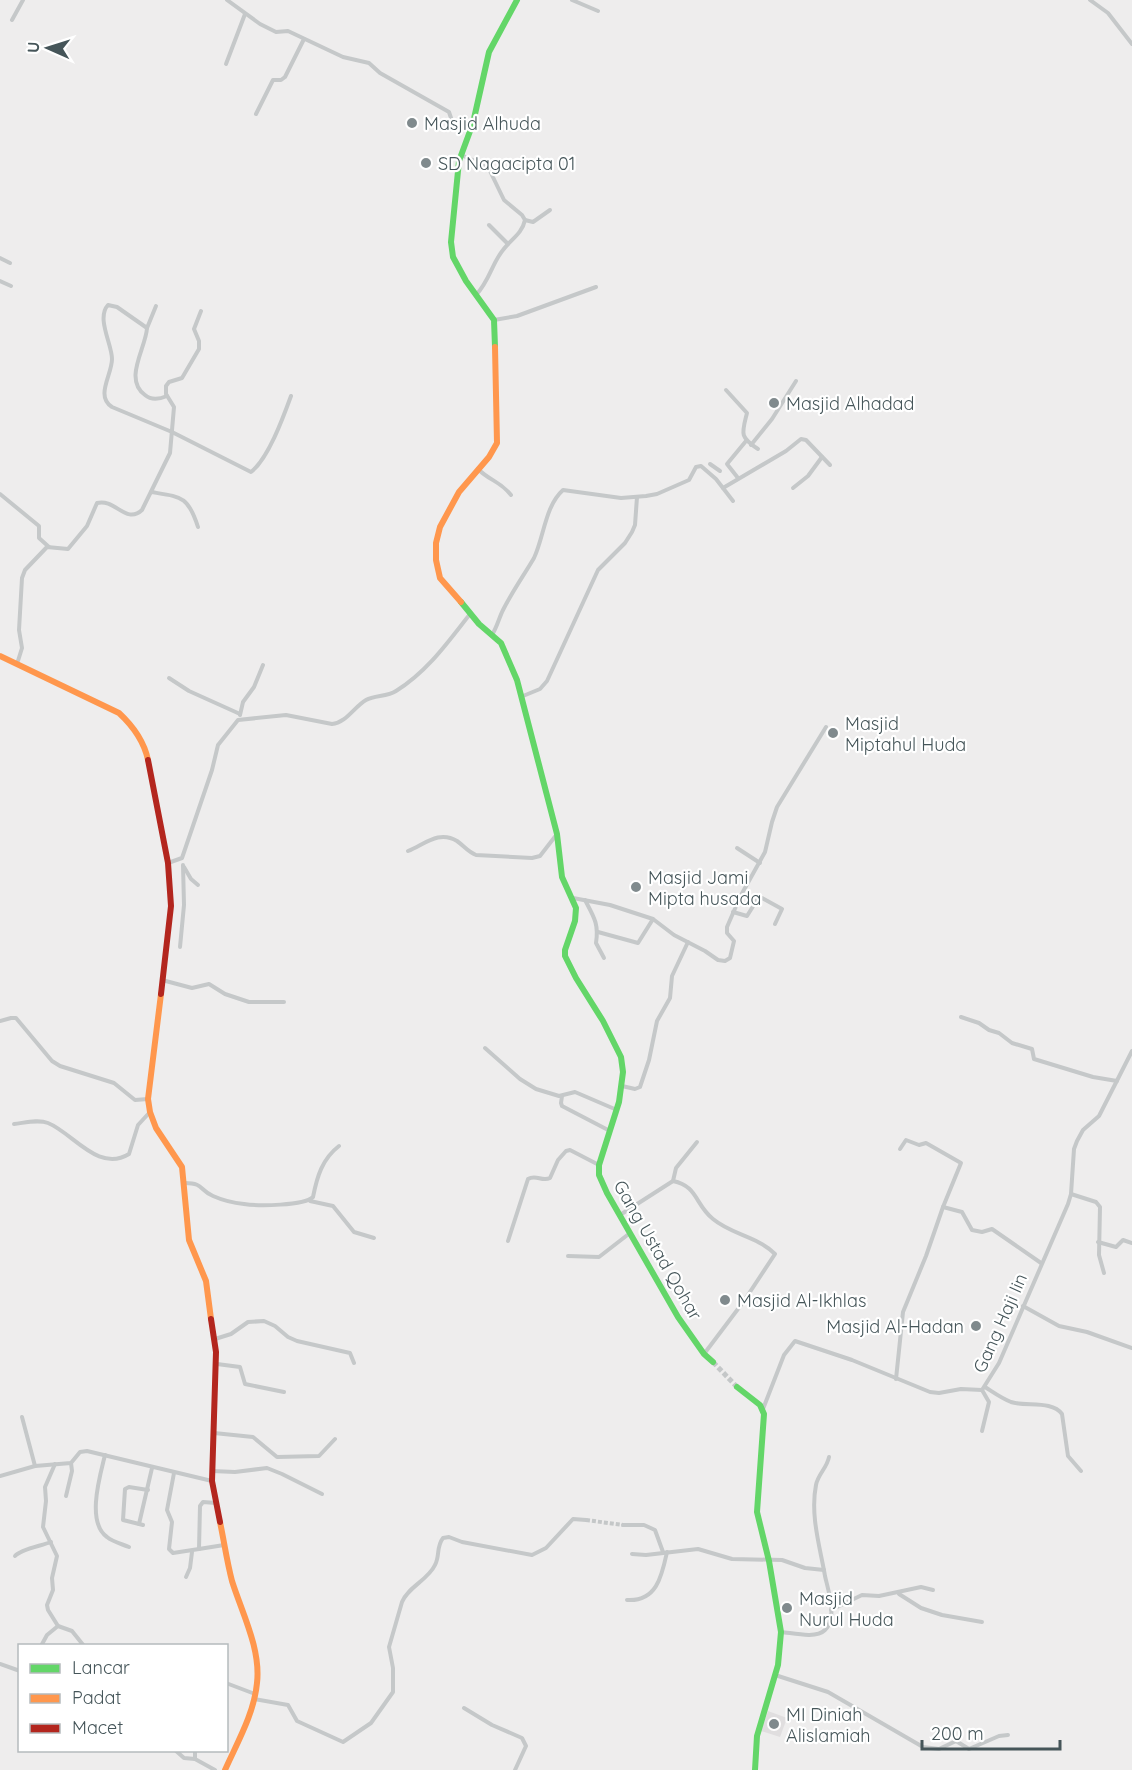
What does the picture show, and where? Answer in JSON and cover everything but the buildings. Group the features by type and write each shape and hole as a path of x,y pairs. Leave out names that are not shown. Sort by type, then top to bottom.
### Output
{"street":[{"path":"12,20 23,0"},
{"path":"226,0 276,32 288,31 343,57 369,63 380,73 449,112 452,122 471,129"},
{"path":"517,0 489,52 471,129 460,155 451,248 457,265 494,320 517,316 596,287"},
{"path":"572,0 597,11"},
{"path":"1090,0 1108,13 1132,44"},
{"path":"226,64 245,14"},
{"path":"256,114 273,80 281,80 285,77 304,39"},
{"path":"460,155 480,163 490,171 504,200 525,220 533,222 550,210"},
{"path":"476,295 486,284 496,261 508,244 521,232 525,220"},
{"path":"489,225 508,244"},
{"path":"0,258 10,263"},
{"path":"0,281 11,286"},
{"path":"147,328 114,305 105,306 105,329 112,363 104,400 112,407 172,432 250,472 257,467 277,432 291,396"},
{"path":"156,306 147,328 136,371 136,383 141,392 148,397 155,399 167,396"},
{"path":"0,494 39,527 39,537 49,547 63,550 68,549 87,526 97,503 108,503 123,513 134,515 142,510 170,453 174,407 165,391 167,384 182,378 199,349 199,341 194,329 201,311"},
{"name":"Gang Ustad Qohar","path":"494,320 497,443 459,492 440,527 436,543 436,560 440,578 470,614 504,648 523,696 557,834 562,877 573,898 576,914 565,956 617,1047 622,1063 622,1086 611,1132 599,1165 599,1175 678,1317 704,1354 713,1362"},
{"path":"751,445 772,419 796,381"},
{"path":"726,390 747,413 743,426 744,436 746,441 758,449"},
{"path":"723,488 738,477 786,451 801,439 806,440 830,465"},
{"path":"738,477 727,464 746,441"},
{"path":"793,488 808,476 822,457"},
{"path":"706,469 711,463 720,471"},
{"path":"492,635 499,623 502,610 534,557 546,521 561,491 567,489 602,496 637,497 657,494 689,480 698,466 706,469 733,501"},
{"path":"478,469 489,480 501,483 510,495"},
{"path":"151,492 169,495 187,502 198,527"},
{"path":"523,696 540,689 547,681 598,570 632,532 635,525 637,497"},
{"path":"17,664 22,648 19,630 22,578 25,570 49,547"},
{"path":"169,678 189,691 240,716 291,715 338,723 365,700 393,693 420,672 444,649 470,614"},
{"path":"0,656 119,713 139,733 150,765 168,863 171,906 148,1099 150,1112 159,1133 181,1164 185,1183 189,1240 204,1272 217,1364 213,1432 216,1471 212,1481 224,1545 258,1666 255,1697 225,1770"},
{"path":"180,947 184,900 182,858 212,770 218,745 240,716 241,706 254,687 263,665"},
{"path":"573,898 610,905 653,919 674,935 718,960 725,961 730,958 734,941 726,930 733,912 768,846 777,807 826,727"},
{"path":"408,851 434,838 444,837 457,842 468,852 476,855 532,858 540,856 557,834"},
{"path":"737,848 760,862"},
{"path":"168,863 182,858"},
{"path":"183,865 191,879 198,885"},
{"path":"733,912 747,916 757,900 762,898 782,909 775,924"},
{"path":"584,900 594,917 598,932 596,943 604,958"},
{"path":"598,932 638,942 653,919"},
{"path":"622,1086 635,1089 640,1087 649,1060 657,1021 670,998 672,976 688,942"},
{"path":"162,980 192,988 209,984 225,994 249,1002 284,1002"},
{"path":"0,1021 11,1017 16,1018 52,1061 60,1066 114,1083 135,1100 148,1099"},
{"path":"961,1017 999,1033 1012,1043 1032,1049 1034,1059 1085,1075 1117,1081"},
{"path":"485,1048 530,1086 543,1092 562,1096 575,1092 617,1110"},
{"name":"Gang Haji Iin","path":"762,1410 784,1355 795,1341 852,1360 930,1392 983,1389 999,1363 1071,1194 1074,1149 1077,1141 1083,1130 1099,1116 1132,1051"},
{"path":"562,1096 562,1106 611,1132"},
{"path":"14,1124 48,1123 84,1149 102,1157 114,1157 128,1155 138,1125 150,1112"},
{"path":"896,1379 903,1312 961,1163 926,1143 919,1145 906,1140 900,1149"},
{"path":"620,1215 673,1181 676,1168 697,1142"},
{"path":"310,1201 325,1160 339,1146"},
{"path":"508,1241 528,1179 550,1178 558,1160 570,1150 599,1165"},
{"path":"673,1181 682,1183 693,1190 700,1205 711,1219 728,1229 758,1241 775,1254 744,1302 704,1354"},
{"path":"185,1183 197,1183 213,1196 242,1204 310,1201 333,1206 354,1232 374,1238"},
{"path":"1071,1194 1099,1204 1098,1242 1104,1273"},
{"path":"943,1207 962,1212 972,1230 982,1232 992,1229 1041,1263"},
{"path":"568,1256 599,1257 630,1233"},
{"path":"1098,1242 1116,1247 1123,1240 1132,1243"},
{"path":"1023,1306 1059,1326 1088,1332 1132,1348"},
{"path":"215,1340 231,1334 248,1322 264,1321 297,1341 350,1353 354,1363"},
{"path":"217,1364 240,1368 246,1384 284,1392"},
{"path":"737,1387 762,1410 765,1421 757,1512 769,1561 781,1632 775,1675 757,1736 755,1770"},
{"path":"982,1431 989,1402 983,1389"},
{"path":"983,1389 1013,1402 1052,1406 1060,1410 1068,1456 1081,1471"},
{"path":"22,1417 34,1466"},
{"path":"213,1432 253,1437 276,1457 319,1456 335,1439"},
{"path":"0,1476 34,1466 71,1463 83,1451 212,1481"},
{"path":"105,1455 96,1505 98,1525 106,1536 129,1547"},
{"path":"781,1632 819,1633 829,1626 831,1610 817,1531 815,1494 817,1479 829,1457"},
{"path":"66,1496 72,1471 71,1463"},
{"path":"55,1464 45,1487 43,1527 56,1551 57,1561 52,1578 53,1590 47,1605 58,1626 72,1631 82,1644"},
{"path":"148,1490 129,1487 125,1489 122,1518 125,1521 141,1525 148,1490 152,1468"},
{"path":"216,1471 235,1472 267,1468 322,1494"},
{"path":"174,1473 167,1510 172,1522 169,1549 173,1553 192,1552 224,1545"},
{"path":"199,1549 200,1506 203,1502 216,1503"},
{"path":"228,1684 255,1697 288,1705 297,1721 343,1742 371,1723 393,1692 393,1668 389,1647 402,1602 405,1596 433,1569 437,1560 438,1544 444,1538 451,1537 462,1542 532,1555 546,1548 573,1519 585,1520"},
{"path":"623,1525 644,1525 655,1530 665,1552 662,1574 654,1591 639,1599 627,1600"},
{"path":"15,1556 18,1552 51,1542"},
{"path":"632,1554 646,1555 698,1549 732,1558 782,1560 805,1569 824,1570"},
{"path":"186,1577 192,1552"},
{"path":"831,1610 862,1595 879,1596 921,1587 933,1590"},
{"path":"899,1593 921,1608 942,1615 982,1622"},
{"path":"42,1644 47,1635 58,1626"},
{"path":"0,1664 18,1670"},
{"path":"775,1675 828,1692 923,1747 939,1749 956,1742 967,1749 972,1749 999,1736 1008,1735"},
{"path":"464,1708 492,1725 522,1738 525,1751 515,1770"},
{"path":"177,1752 184,1758 195,1759 215,1770"},
{"path":"195,1752 195,1759"}],"shaded area":[{"name":"MI Diniah Alislamiah","path":"768,1711 787,1718 780,1737 761,1731"}],"tunnel":[{"path":"713,1362 737,1387"},
{"path":"586,1520 623,1525"}],"traffic: fast":[{"path":"495,347 494,320 466,281 453,257 451,242 459,161 473,123 489,52 517,0"},
{"path":"461,602 479,624 501,643 517,680 557,834 562,877 576,908 575,921 565,956 621,1057 623,1072 619,1102 599,1165 599,1175 678,1317 704,1354 713,1362"},
{"path":"737,1387 760,1405 764,1414 757,1512 769,1561 781,1632 778,1665 757,1736 755,1770"}],"traffic: slow":[{"path":"461,602 440,578 436,560 436,543 440,527 459,492 489,457 497,443 495,347"},
{"path":"0,656 119,713 137,734 148,760"},
{"path":"161,994 148,1099 156,1128 182,1167 189,1240 206,1281 211,1319"},
{"path":"220,1522 232,1581 250,1631 257,1670 252,1706 225,1770"}],"traffic: jam":[{"path":"148,760 168,863 171,906 161,994"},
{"path":"211,1319 216,1352 212,1481 220,1522"}],"place":[{"name":"Masjid Alhuda","path":"412,123"},
{"name":"SD Nagacipta 01","path":"426,163"},
{"name":"Masjid Alhadad","path":"774,403"},
{"name":"Masjid Miptahul Huda","path":"833,733"},
{"name":"Masjid Jami Mipta husada","path":"636,887"},
{"name":"Masjid Al-Ikhlas","path":"725,1300"},
{"name":"Masjid Al-Hadan","path":"976,1326"},
{"name":"Masjid Nurul Huda","path":"787,1608"},
{"name":"MI Diniah Alislamiah","path":"774,1724"}]}
